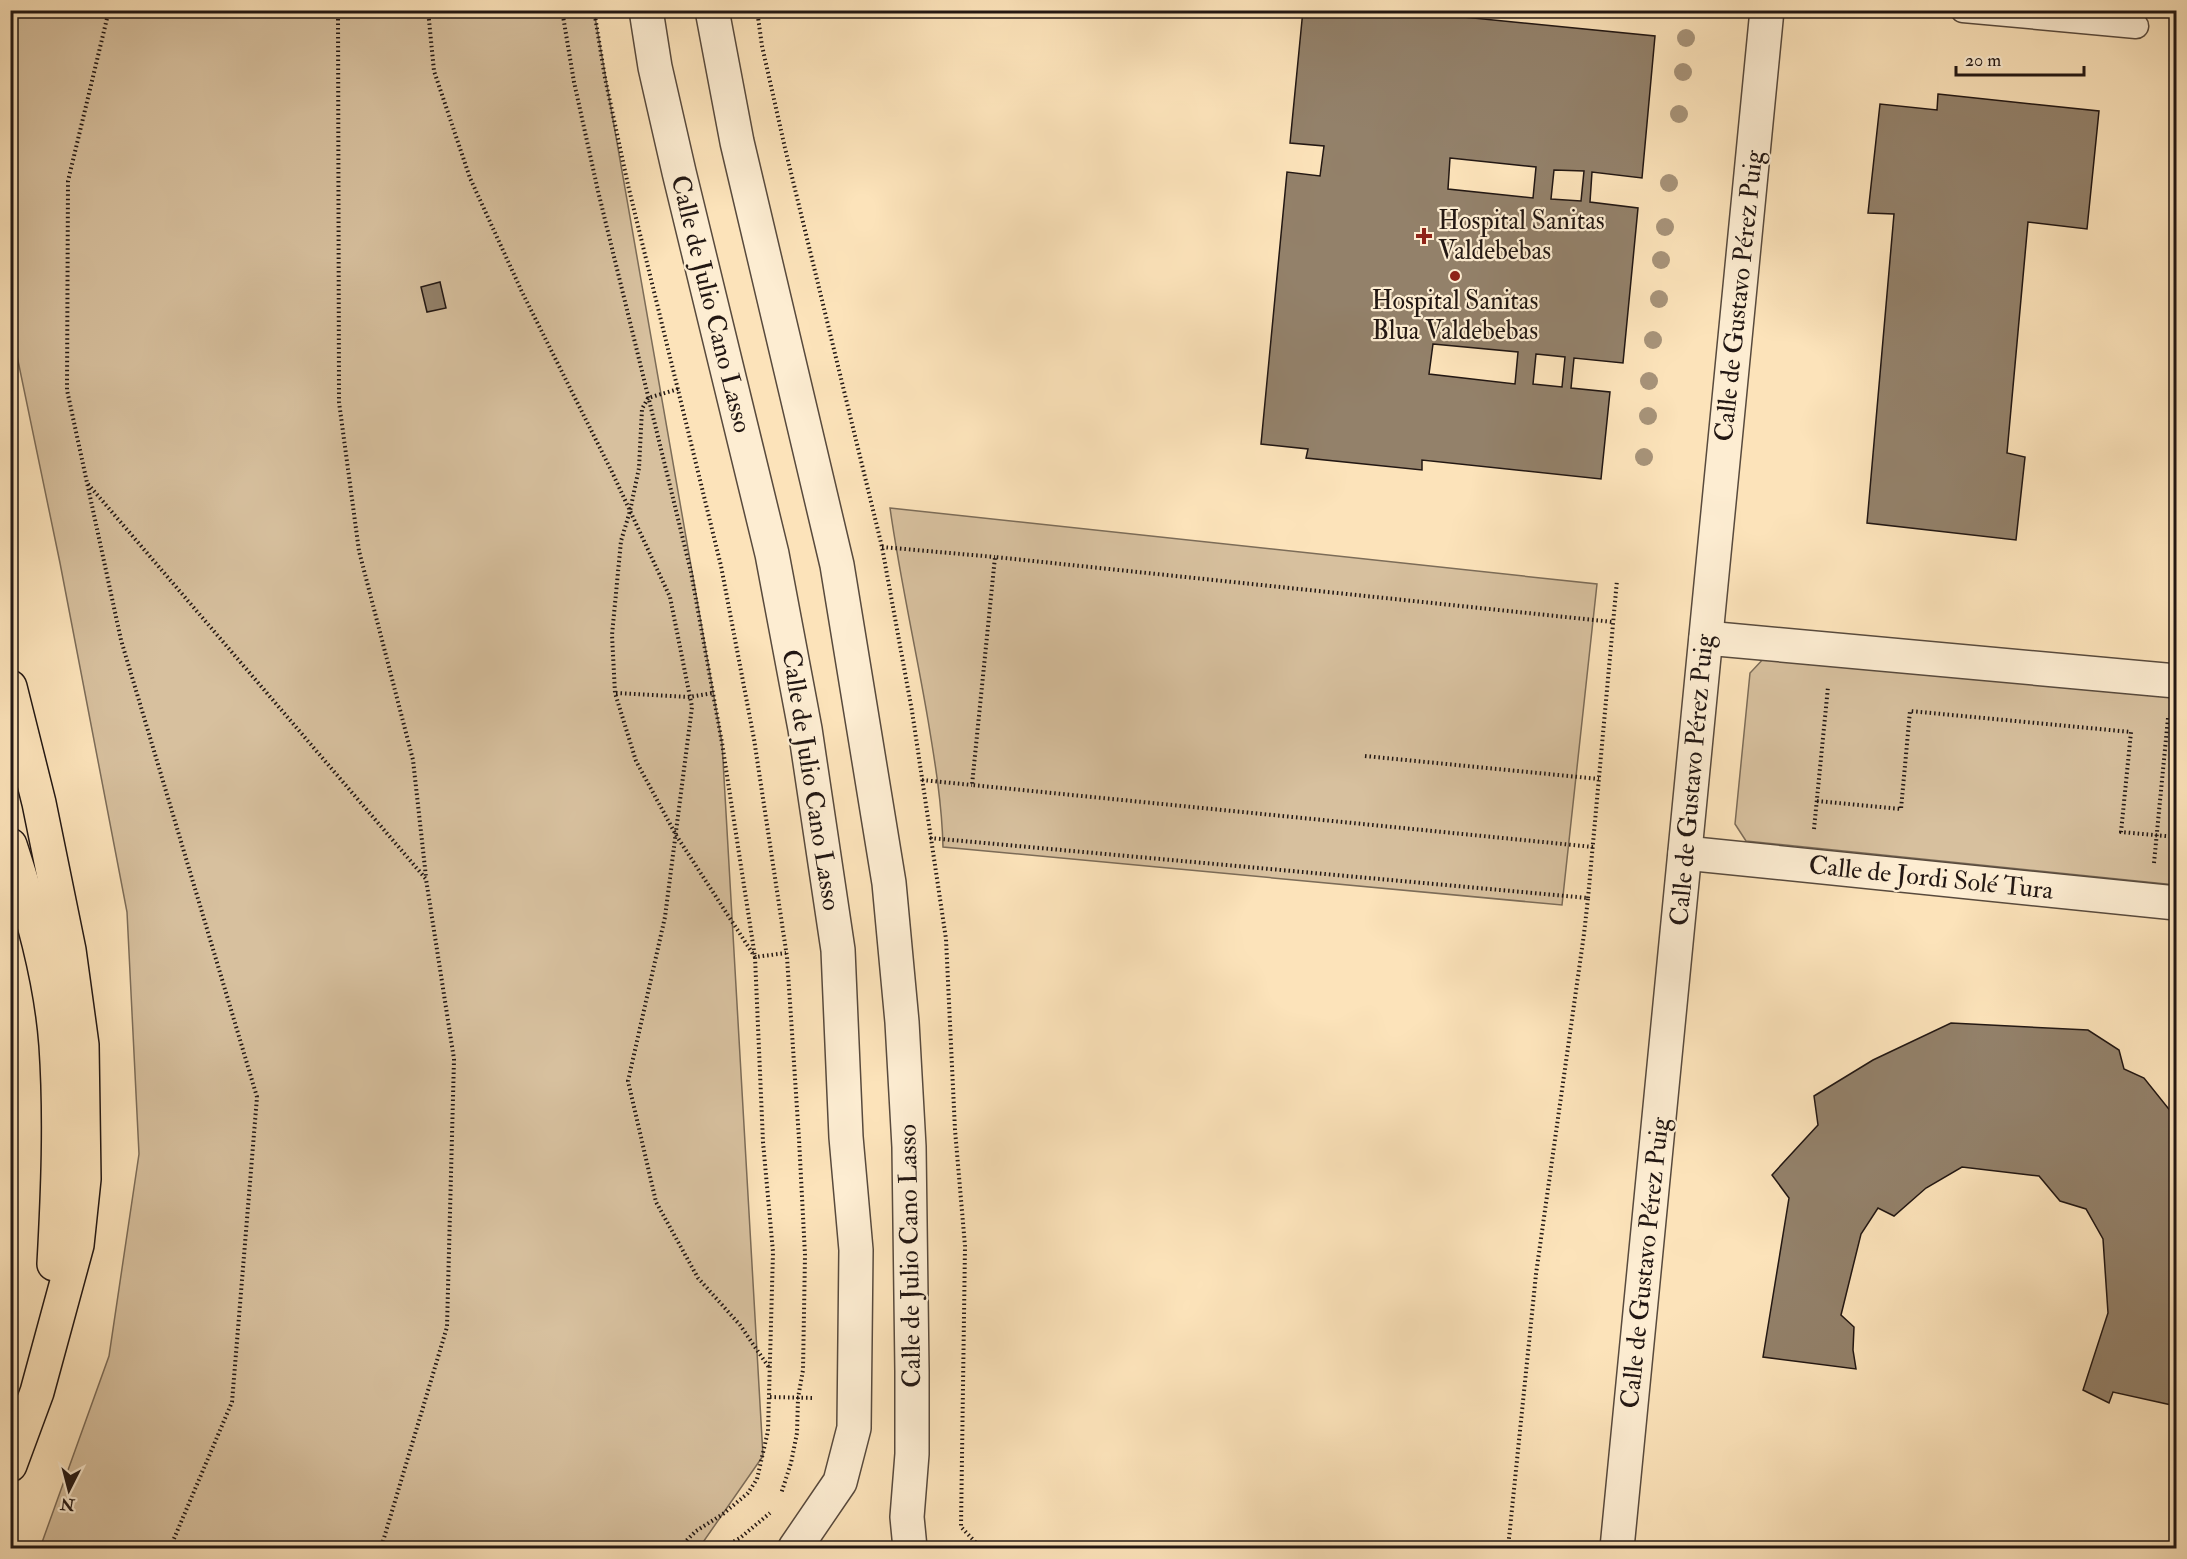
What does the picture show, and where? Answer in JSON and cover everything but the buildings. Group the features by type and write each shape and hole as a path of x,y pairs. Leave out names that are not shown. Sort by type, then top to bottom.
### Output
{"highway":[{"path":"10,687 39,803 69,950 82,1045 84,1179 77,1245 49,1341 37,1392 10,1465"},
{"path":"10,844 43,960 56,1044 59,1184 49,1341"}],"street":[{"name":"Calle de Julio Cano Lasso","path":"646,10 679,172 772,554 805,729 838,950 846,1137 856,1250 854,1428 840,1482 795,1548"},
{"name":"Calle de Julio Cano Lasso","path":"712,10 737,142 837,565 890,884 902,1022 909,1147 912,1421 907,1517 910,1548"},
{"name":"Calle de Gustavo Pérez Puig","path":"1617,1548 1767,10"},
{"path":"1706,638 2173,695"},
{"name":"Calle de Jordi Solé Tura","path":"1685,853 2176,903"}],"lane":[{"path":"1963,10 2136,26"}],"path":[{"path":"109,10 68,181 67,390 121,640 257,1097 232,1402 170,1548"},
{"path":"338,10 339,402 359,551 413,760 426,879 454,1059 447,1327 381,1548"},
{"path":"428,10 434,71 470,178 670,597 692,707 665,917 628,1080 656,1202 698,1278 740,1325 771,1369"},
{"path":"562,10 574,82 598,191 691,572 714,693 755,957 764,1142 773,1252 768,1431 757,1479 748,1493 723,1514 696,1531 679,1548"},
{"path":"594,10 605,78 621,153 723,577 754,739 786,953 805,1255 803,1370 798,1398 797,1433 791,1463 780,1497"},
{"path":"678,389 648,398 642,409 639,468 621,541 612,635 615,693 636,761 676,835 755,957"},
{"path":"88,484 426,879"},
{"path":"882,547 1613,622"},
{"path":"972,785 995,557"},
{"path":"1508,1548 1536,1274 1584,934 1617,580"},
{"path":"1814,831 1828,680"},
{"path":"615,693 690,697 714,693"},
{"path":"2153,870 2173,695"},
{"path":"1817,801 1901,809 1910,711 2131,732 2121,832 2176,837"},
{"path":"1365,756 1599,779"},
{"path":"922,780 1593,847"},
{"path":"930,838 1588,898"},
{"path":"755,957 786,953"},
{"path":"770,1397 818,1398"},
{"path":"722,1548 771,1512 775,1504"}],"shaded area":[{"path":"10,11 594,11 722,743 763,1456 699,1548 40,1548 109,1356 139,1154 127,912 60,563 11,327"},
{"path":"890,508 1597,584 1562,905 943,847 940,799 933,752"},
{"path":"1766,656 2176,694 2176,885 1746,841 1735,824 1750,673"}],"place":[{"name":"Hospital Sanitas Valdebebas","path":"1424,236"},
{"name":"Hospital Sanitas Blua Valdebebas","path":"1455,276"}]}
